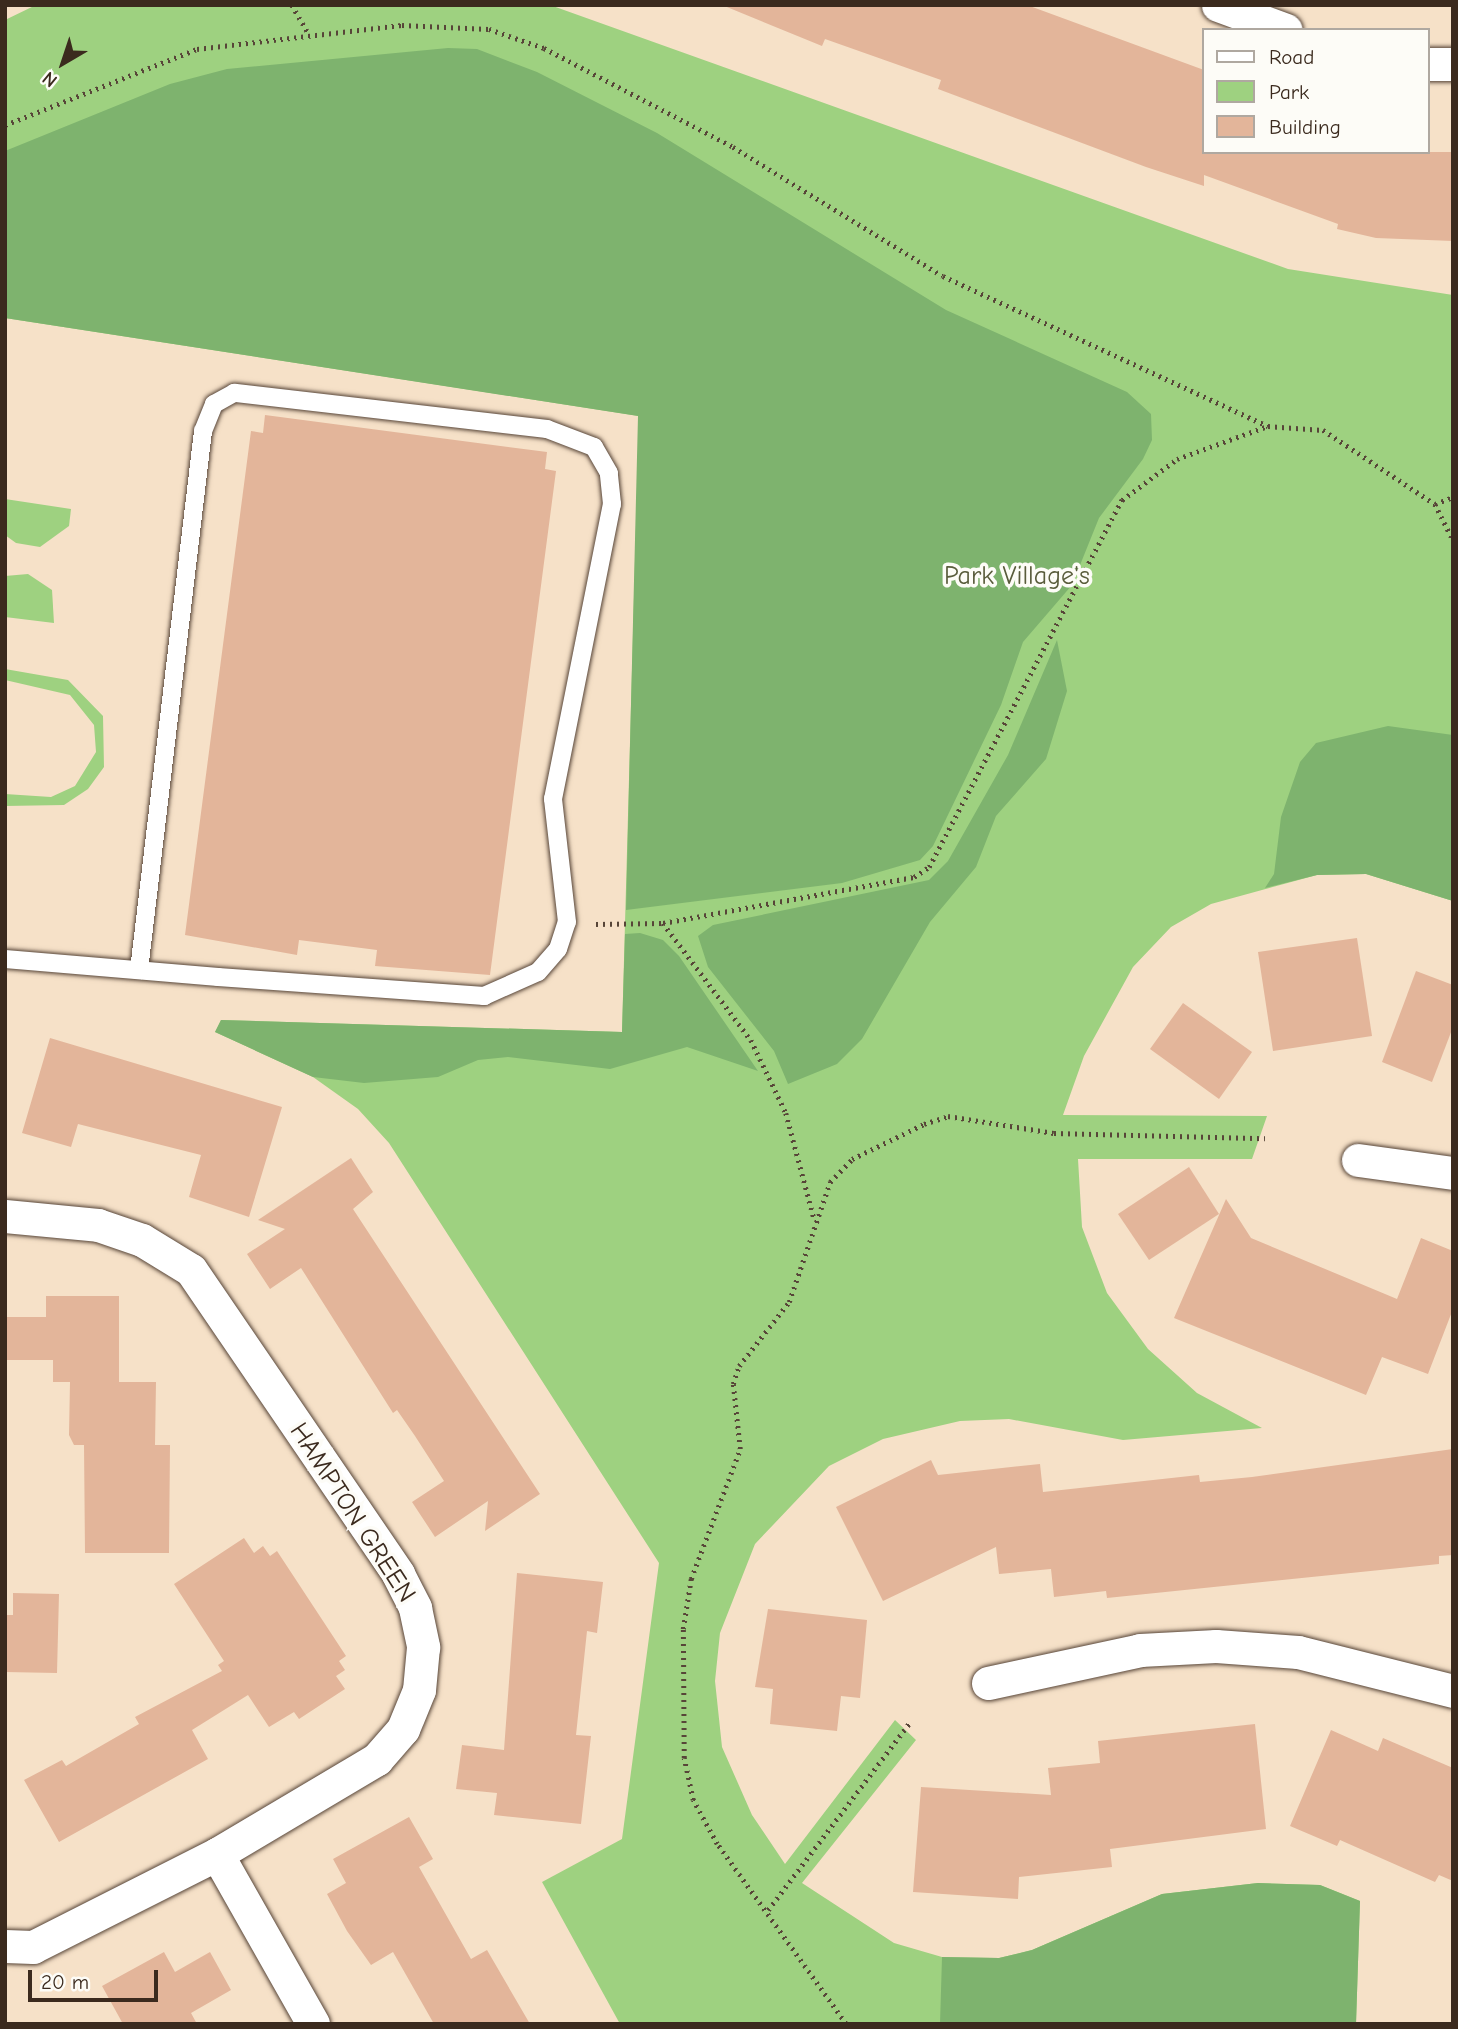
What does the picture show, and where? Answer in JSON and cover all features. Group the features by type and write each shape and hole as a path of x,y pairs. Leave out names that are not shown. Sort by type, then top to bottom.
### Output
{"street":[{"path":"1219,5 1281,28"},
{"path":"1430,64 1453,64"},
{"path":"1358,1160 1453,1173"},
{"name":"HAMPTON GREEN","path":"5,1216 98,1225 142,1240 191,1270 415,1608 423,1647 419,1690 402,1729 351,1778 217,1854 33,1947 5,1946"},
{"path":"988,1683 1115,1654 1216,1646 1298,1652 1453,1692"},
{"path":"217,1854 313,2024"}],"lane":[{"path":"5,959 139,970 484,996 538,972 558,949 568,922 553,799 612,503 609,474 594,447 547,429 234,393 214,404 203,430 139,970"}],"path":[{"path":"292,5 308,33"},
{"path":"5,125 153,61 308,33 446,24 489,29 544,48 733,147 943,276 1268,426 1324,430 1435,503 1453,540"},
{"path":"568,922 663,923 914,877 929,867 1016,709 1044,638 1091,570 1122,500 1177,460 1268,426"},
{"path":"1435,503 1453,497"},
{"path":"663,923 773,1076 814,1219"},
{"path":"846,2024 694,1800 684,1758 683,1629 691,1579 740,1449 734,1375 789,1303 814,1219 830,1182 852,1159 948,1116 1054,1133 1265,1138"},
{"path":"768,1910 911,1721"}],"green space":[{"name":"Park Village's","path":"36,5 550,5 1288,269 1453,295 1453,901 1366,874 1317,875 1211,904 1171,927 1133,967 1084,1056 1063,1115 1267,1116 1252,1159 1078,1159 1082,1227 1107,1293 1148,1349 1197,1393 1262,1428 1123,1440 1009,1419 960,1421 883,1439 829,1466 755,1544 720,1633 715,1681 722,1747 752,1815 785,1864 895,1720 916,1740 802,1883 894,1943 942,1957 999,1958 1032,1950 1162,1894 1258,1883 1320,1885 1360,1901 1356,2024 620,2024 542,1882 622,1839 659,1563 389,1143 358,1109 313,1077 215,1032 221,1020 622,1032 639,416 5,318 5,20"},
{"path":"448,48 477,49 537,72 657,133 946,310 1127,392 1151,414 1152,440 1143,459 1099,518 1072,585 1023,642 1001,705 933,846 920,860 842,883 626,910 638,416 5,318 5,151 170,84 227,69"},
{"path":"5,499 71,509 69,526 40,547 16,543 5,535"},
{"path":"28,574 52,590 54,623 5,617 5,576"},
{"path":"1057,640 1067,691 1046,759 996,816 976,867 930,922 862,1039 837,1064 788,1084 774,1051 708,967 698,936 713,925 929,880 948,861 1008,755"},
{"path":"5,669 68,680 103,716 104,767 88,789 64,805 5,806 5,794 51,797 75,786 96,752 94,725 70,695 5,680"},
{"path":"1388,726 1453,735 1453,901 1366,874 1317,875 1265,888 1274,874 1281,817 1300,762 1316,743"},
{"path":"640,933 663,940 679,956 758,1071 687,1047 610,1069 508,1057 478,1060 438,1077 364,1083 313,1077 215,1032 221,1020 622,1032 625,934"},
{"path":"1258,1883 1320,1885 1360,1901 1356,2024 940,2024 942,1957 999,1958 1032,1950 1162,1894"}],"building":[{"path":"722,5 1027,5 1202,69 1202,154 1453,152 1453,241 1376,238 1337,229 1338,224 1204,175 1204,186 938,89 941,80 825,39 822,46"},
{"path":"265,415 547,452 545,469 556,471 490,975 375,966 377,950 299,940 297,955 185,935 251,431 263,433"},
{"path":"1357,938 1372,1036 1273,1051 1258,952"},
{"path":"1416,971 1453,985 1453,1027 1432,1082 1382,1062"},
{"path":"1183,1003 1252,1052 1219,1099 1150,1049"},
{"path":"50,1038 282,1107 249,1217 189,1197 201,1155 78,1124 71,1147 22,1133"},
{"path":"351,1158 373,1192 353,1209 540,1494 485,1531 488,1501 435,1537 412,1502 444,1481 415,1436 397,1410 393,1413 301,1268 270,1289 247,1254 285,1229 258,1220"},
{"path":"1189,1167 1219,1214 1149,1260 1118,1214"},
{"path":"1226,1199 1251,1238 1397,1299 1421,1238 1453,1251 1453,1309 1428,1374 1382,1357 1366,1395 1174,1318"},
{"path":"46,1296 119,1296 119,1382 156,1382 155,1445 170,1445 169,1553 85,1553 84,1445 74,1445 69,1435 70,1382 53,1382 53,1360 7,1360 7,1317 46,1317"},
{"path":"1453,1449 1453,1555 1439,1556 1439,1564 1107,1598 1106,1591 1054,1597 1051,1569 999,1574 996,1547 883,1601 836,1507 931,1460 938,1475 1040,1464 1043,1492 1199,1475 1200,1482 1252,1477"},
{"path":"244,1538 254,1553 263,1546 270,1556 277,1551 346,1656 339,1661 345,1670 336,1676 345,1689 299,1719 294,1712 269,1727 248,1695 192,1730 208,1759 59,1842 24,1780 62,1760 66,1766 139,1724 135,1717 222,1671 218,1665 224,1661 174,1584"},
{"path":"517,1573 603,1582 597,1633 587,1631 576,1735 591,1736 581,1824 494,1815 497,1793 456,1789 462,1745 504,1750"},
{"path":"13,1593 59,1594 57,1673 5,1672 5,1615 13,1615"},
{"path":"768,1609 867,1620 860,1698 841,1696 837,1731 770,1724 773,1689 755,1687"},
{"path":"1255,1724 1266,1829 1110,1849 1112,1867 1019,1877 1018,1899 913,1892 921,1787 1051,1795 1048,1768 1100,1763 1098,1741"},
{"path":"1331,1730 1378,1751 1383,1738 1453,1768 1453,1881 1439,1875 1435,1882 1340,1840 1337,1846 1290,1826"},
{"path":"409,1817 433,1859 419,1867 471,1959 487,1950 530,2024 434,2024 393,1952 371,1965 347,1931 327,1894 346,1883 333,1859"},
{"path":"164,1952 175,1972 210,1952 231,1990 191,2013 197,2024 123,2024 102,1986"}]}
